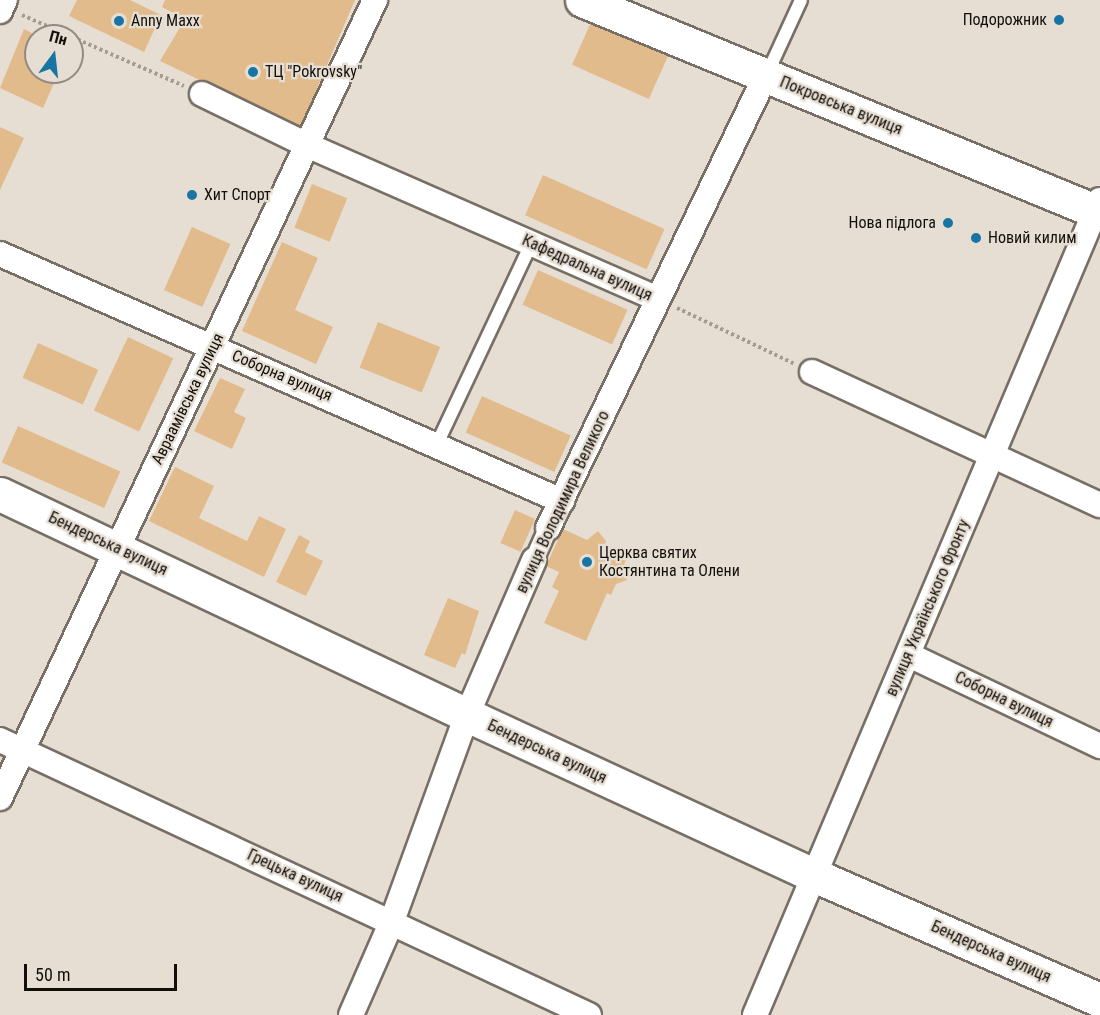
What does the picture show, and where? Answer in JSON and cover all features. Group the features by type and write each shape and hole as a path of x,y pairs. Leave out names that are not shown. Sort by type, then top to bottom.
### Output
{"main road":[{"name":"Покровська вулиця","path":"582,0 1099,208"},
{"name":"Бендерська вулиця","path":"0,494 467,715 816,876 1100,1000"}],"street":[{"name":"Авраамівська вулиця","path":"0,798 214,347 375,0"},
{"name":"вулиця Володимира Великого","path":"351,1015 392,921 467,715 548,528 766,75"},
{"name":"Кафедральна вулиця","path":"202,94 307,145 658,300"},
{"name":"вулиця Українського Фронту","path":"755,1015 1099,208"},
{"name":"Соборна вулиця","path":"0,254 437,444 562,501"},
{"path":"812,372 1100,505"},
{"name":"Соборна вулиця","path":"909,655 1100,746"},
{"name":"Грецька вулиця","path":"0,740 392,921 589,1015"}],"lane":[{"name":"вулиця Володимира Великого","path":"766,75 801,0"},
{"path":"437,444 531,244"}],"path":[{"path":"2,6 43,24"},
{"path":"84,42 202,94"},
{"name":"Кафедральна вулиця","path":"658,300 812,372"}],"building":[{"path":"77,0 130,0 161,15 144,52 69,16"},
{"name":"ТЦ \"Pokrovsky\"","path":"165,0 355,0 300,128 160,61 185,19 162,7"},
{"path":"592,20 669,54 649,99 572,65"},
{"path":"24,29 24,84 54,84 43,108 0,88"},
{"path":"0,127 24,138 0,190"},
{"path":"543,175 665,229 647,269 525,215"},
{"path":"312,184 347,198 330,242 294,228"},
{"path":"192,227 230,244 202,307 164,290"},
{"path":"282,242 318,258 295,310 333,327 316,364 242,331"},
{"path":"538,270 628,310 612,345 523,305"},
{"path":"378,322 440,347 422,393 360,367"},
{"path":"128,337 173,358 139,432 94,410"},
{"path":"38,343 98,370 83,405 23,378"},
{"path":"220,378 245,389 234,412 246,418 232,449 194,431"},
{"path":"482,396 571,435 554,472 466,433"},
{"path":"18,426 120,472 104,508 2,463"},
{"path":"175,467 214,486 199,518 247,541 259,516 286,529 264,577 149,521"},
{"path":"515,510 535,519 520,552 500,543"},
{"path":"563,529 587,540 598,531 606,541 604,547 627,558 622,569 627,580 616,584 611,595 607,593 586,641 544,623 559,591 552,587 559,572 546,566"},
{"path":"299,535 310,541 305,552 323,561 306,596 276,582"},
{"path":"448,598 479,611 465,655 462,653 455,668 424,655"}],"place":[{"name":"Подорожник","path":"1059,20"},
{"name":"Anny Maxx","path":"119,21"},
{"name":"ТЦ \"Pokrovsky\"","path":"253,72"},
{"name":"Хит Спорт","path":"192,195"},
{"name":"Нова підлога","path":"948,223"},
{"name":"Новий килим","path":"976,238"},
{"name":"Церква святих Костянтина та Олени","path":"587,562"}]}
